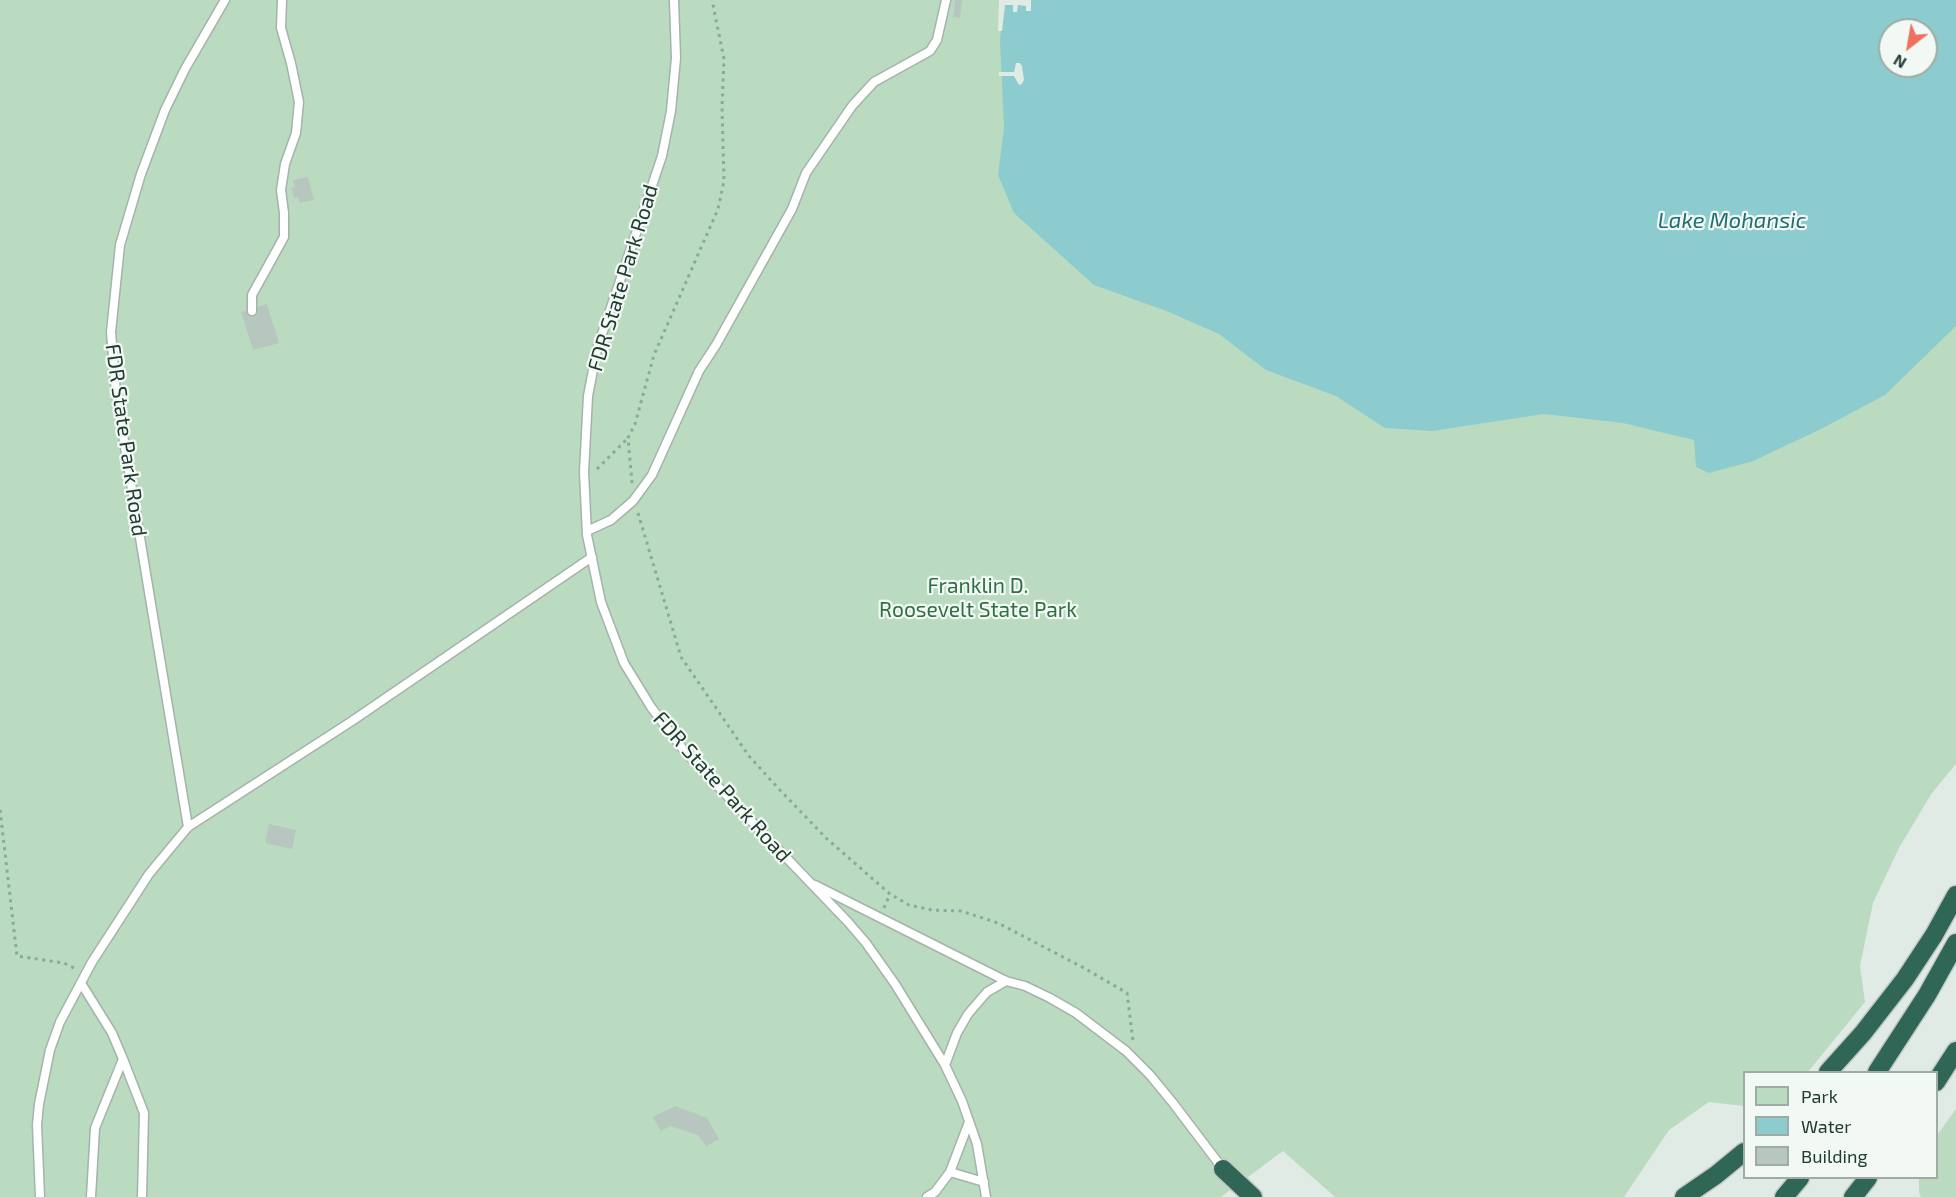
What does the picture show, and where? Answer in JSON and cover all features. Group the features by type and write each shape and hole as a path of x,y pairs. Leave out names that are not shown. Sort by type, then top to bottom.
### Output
{"highway":[{"path":"1829,1071 1863,1033 1905,979 1934,935 1956,895"},
{"path":"1878,1071 1927,995 1956,943"},
{"path":"1938,1079 1956,1051"},
{"path":"1684,1197 1743,1153"},
{"path":"1223,1169 1239,1197"},
{"path":"1223,1169 1245,1197"},
{"path":"1223,1169 1253,1197"},
{"path":"1784,1197 1799,1179"},
{"path":"1853,1197 1867,1179"}],"lane":[{"name":"FDR State Park Road","path":"188,827 116,393 111,333 120,245 141,174 184,69 225,0"},
{"path":"252,311 252,295 284,237 281,190 285,164 296,133 299,102 281,28 282,0"},
{"name":"FDR State Park Road","path":"674,0 676,58 662,156 597,349 588,396 585,481 587,531 601,602 624,663 651,707 685,752 866,943 895,984 945,1065 962,1101 977,1144 986,1197"},
{"path":"587,531 610,520 634,499 652,475 699,371 716,345 792,208 807,173 852,106 873,82 930,51 937,40 946,0"},
{"path":"40,1197 37,1125 39,1104 53,1041 60,1022 86,973 149,874 188,827 352,721 592,557"},
{"name":"FDR State Park Road","path":"807,881 1006,981 1025,986 1076,1013 1136,1061 1173,1103 1223,1169"},
{"path":"945,1065 957,1033 968,1014 987,992 1006,981"},
{"path":"81,983 112,1033 144,1113 142,1197"},
{"path":"91,1197 95,1128 123,1059"},
{"path":"932,1196 950,1172 969,1122"},
{"path":"950,1172 984,1182"}],"path":[{"path":"585,481 628,438 635,423 654,355 718,209 724,181 722,107 724,59 712,0"},
{"path":"628,438 634,499 681,657 749,756 826,838 890,894 909,905 932,910 962,911 998,922 1127,993 1136,1061"},
{"path":"0,810 18,956 64,963 86,973"}],"green space":[{"name":"Franklin D. Roosevelt State Park","path":"0,0 1956,0 1956,764 1932,793 1899,848 1873,903 1860,966 1865,1002 1809,1071 1743,1071 1743,1106 1709,1102 1669,1130 1624,1197 1335,1197 1283,1151 1221,1197 0,1197"},
{"path":"1956,1109 1956,1197 1921,1197 1919,1192 1919,1179 1938,1179 1938,1134"}],"water":[{"name":"Lake Mohansic","path":"1003,0 1956,0 1956,326 1885,395 1753,461 1709,473 1696,467 1694,440 1623,423 1544,414 1432,431 1385,428 1336,396 1266,370 1219,334 1169,312 1094,285 1014,213 998,175 1004,128 1000,41"}],"pier":[{"path":"999,0 1031,0 1031,11 1026,11 1026,6 1018,5 1017,12 1013,12 1013,5 1005,5 1002,31 998,31"},
{"path":"1016,63 1022,66 1024,80 1019,85 1014,76 999,76 999,72 1014,72"}],"building":[{"path":"955,0 962,0 960,18 953,17"},
{"path":"308,177 314,200 300,203 298,197 294,198 291,188 295,187 293,180"},
{"path":"267,304 279,343 253,350 241,312"},
{"path":"269,824 296,830 292,849 265,843"},
{"path":"675,1106 707,1118 719,1139 706,1146 698,1135 670,1126 661,1131 653,1117"}]}
